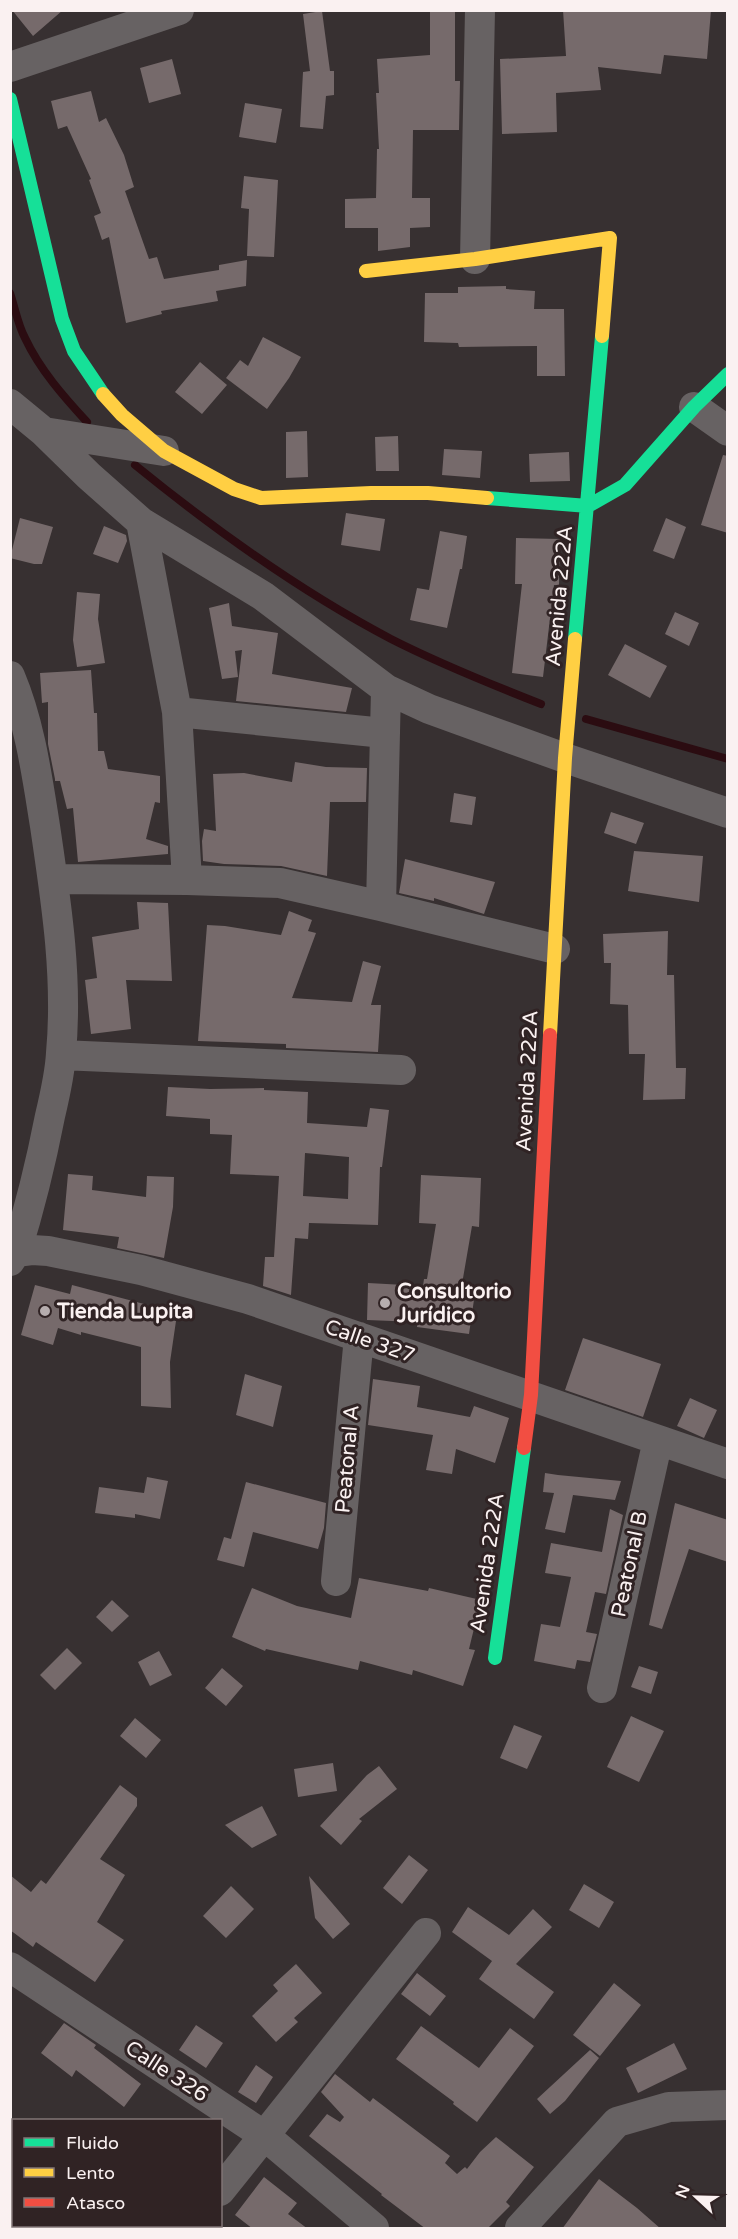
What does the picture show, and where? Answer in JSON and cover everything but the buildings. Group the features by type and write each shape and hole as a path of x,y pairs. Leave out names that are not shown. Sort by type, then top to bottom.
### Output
{"street":[{"path":"10,67 179,10"},
{"path":"366,271 475,259 480,10"},
{"path":"10,99 62,319 74,351 95,384 122,415 165,451 234,489 261,498 428,493 588,506 625,485 694,407 728,374"},
{"name":"Avenida 222A","path":"475,259 610,238 565,758 531,1395 495,1658"},
{"path":"10,404 44,432 141,522 263,596 386,689 429,709 728,813"},
{"path":"694,407 728,431"},
{"path":"44,432 165,451"},
{"path":"141,522 177,712 187,880"},
{"path":"10,676 25,717 31,747 53,879 64,991 61,1055 36,1184 13,1257"},
{"path":"381,906 386,689"},
{"path":"177,712 384,733"},
{"path":"53,879 280,883 555,949"},
{"path":"61,1055 401,1070"},
{"name":"Calle 327","path":"13,1257 32,1250 48,1251 141,1270 248,1299 728,1464"},
{"name":"Peatonal A","path":"336,1581 359,1337"},
{"name":"Peatonal B","path":"602,1688 658,1440"},
{"path":"222,2189 426,1933"},
{"name":"Calle 326","path":"10,1967 265,2136 374,2229"},
{"path":"520,2229 617,2122 669,2107 728,2105"}],"waterway":[{"path":"10,293 18,322 31,350 61,393 87,422"},
{"path":"135,465 258,558 323,601 428,657 541,704"},
{"path":"586,719 728,759"}],"traffic: fast":[{"path":"10,99 62,319 74,351 103,394"},
{"path":"575,639 602,336"},
{"path":"487,498 588,506 625,485 694,407 728,374"},
{"path":"495,1658 524,1448"}],"traffic: slow":[{"path":"366,271 475,259 610,238 602,336"},
{"path":"103,394 122,415 164,451 234,489 261,498 371,493 428,493 487,498"},
{"path":"550,1035 565,758 575,639"}],"traffic: jam":[{"path":"524,1448 531,1395 550,1035"}],"place":[{"name":"Consultorio Jurídico","path":"385,1303"},
{"name":"Tienda Lupita","path":"45,1311"}]}
